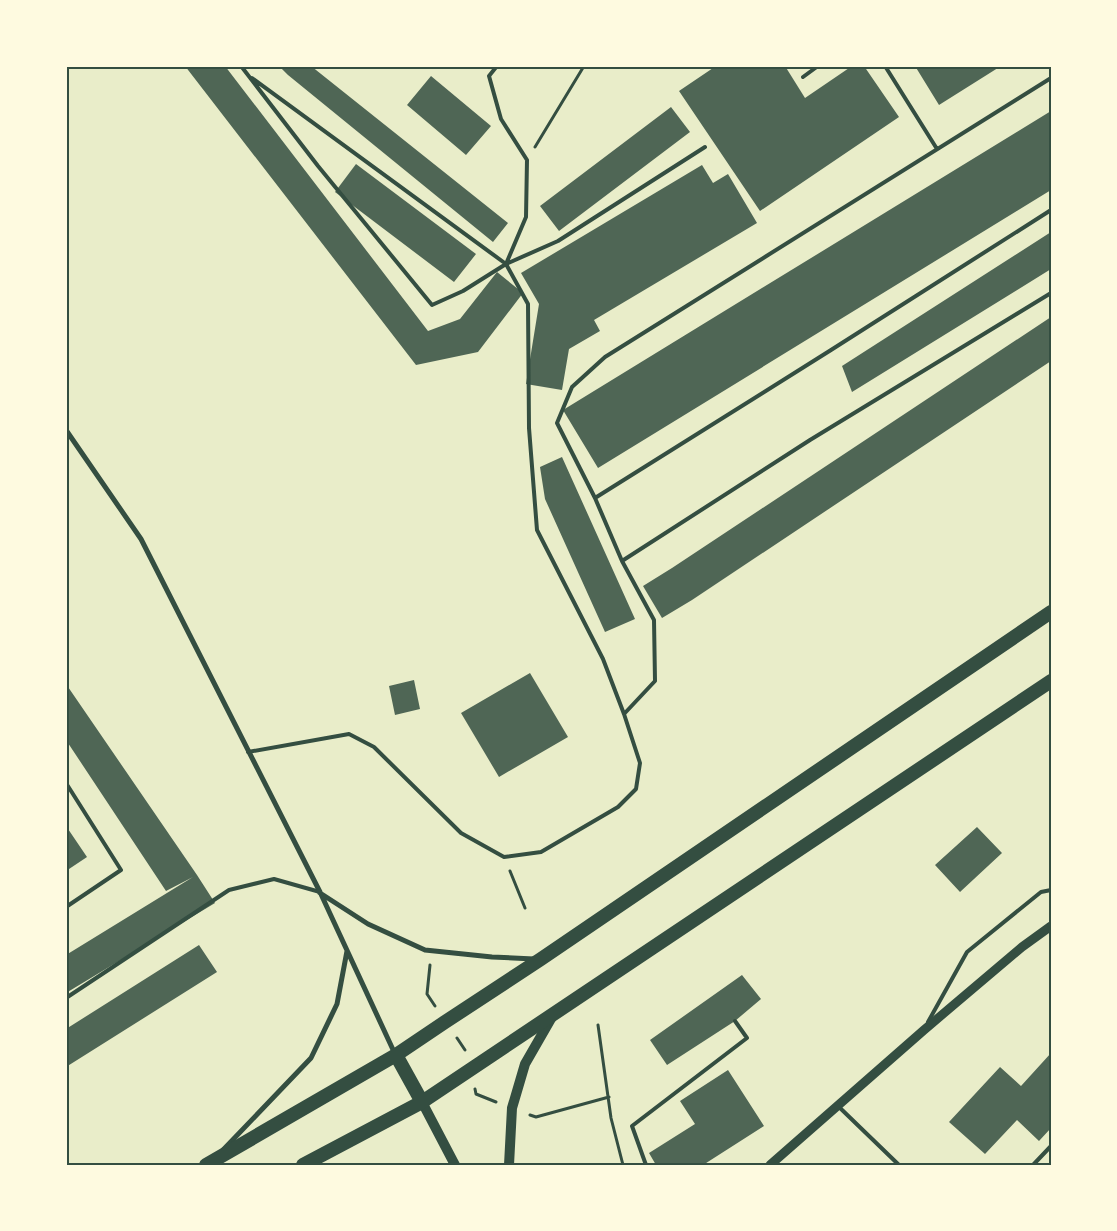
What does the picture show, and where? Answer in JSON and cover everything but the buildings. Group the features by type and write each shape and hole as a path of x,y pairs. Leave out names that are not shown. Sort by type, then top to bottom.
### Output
{"highway":[{"path":"208,1163 396,1054 541,959 1051,612"},
{"path":"303,1165 422,1102 1051,681"},
{"path":"396,1054 422,1102"}],"main road":[{"path":"509,1165 512,1108 522,1072 554,1013"},
{"path":"422,1102 455,1165"}],"street":[{"path":"66,430 141,539 320,892 396,1054"},
{"path":"320,892 368,924 425,950 492,957 541,959"},
{"path":"770,1165 924,1030 1051,926"},
{"path":"208,1163 311,1058 337,1004 347,950"}],"lane":[{"path":"242,66 318,166 432,305 463,291 506,264 558,242 706,147"},
{"path":"497,66 489,76 501,119 527,160 526,218 506,264"},
{"path":"803,77 818,66"},
{"path":"884,66 937,149"},
{"path":"248,75 506,264 528,304 529,428 537,530 603,659 640,763 636,790 618,807 541,852 504,857 461,833 374,748 349,734 248,752"},
{"path":"624,714 655,681 654,620 622,561 595,498 557,423 572,387 605,358 1051,78"},
{"path":"595,498 1051,210"},
{"path":"622,561 810,440 1051,293"},
{"path":"66,783 121,870 66,907"},
{"path":"66,998 229,890 274,879 320,892"},
{"path":"924,1030 968,952 1041,892 1051,890"},
{"path":"646,1165 632,1126 747,1038 735,1021"},
{"path":"837,1105 900,1165"},
{"path":"1033,1165 1051,1146"}],"path":[{"path":"527,160 584,66"},
{"path":"504,857 525,908"},
{"path":"598,1025 611,1118 623,1165"}]}
